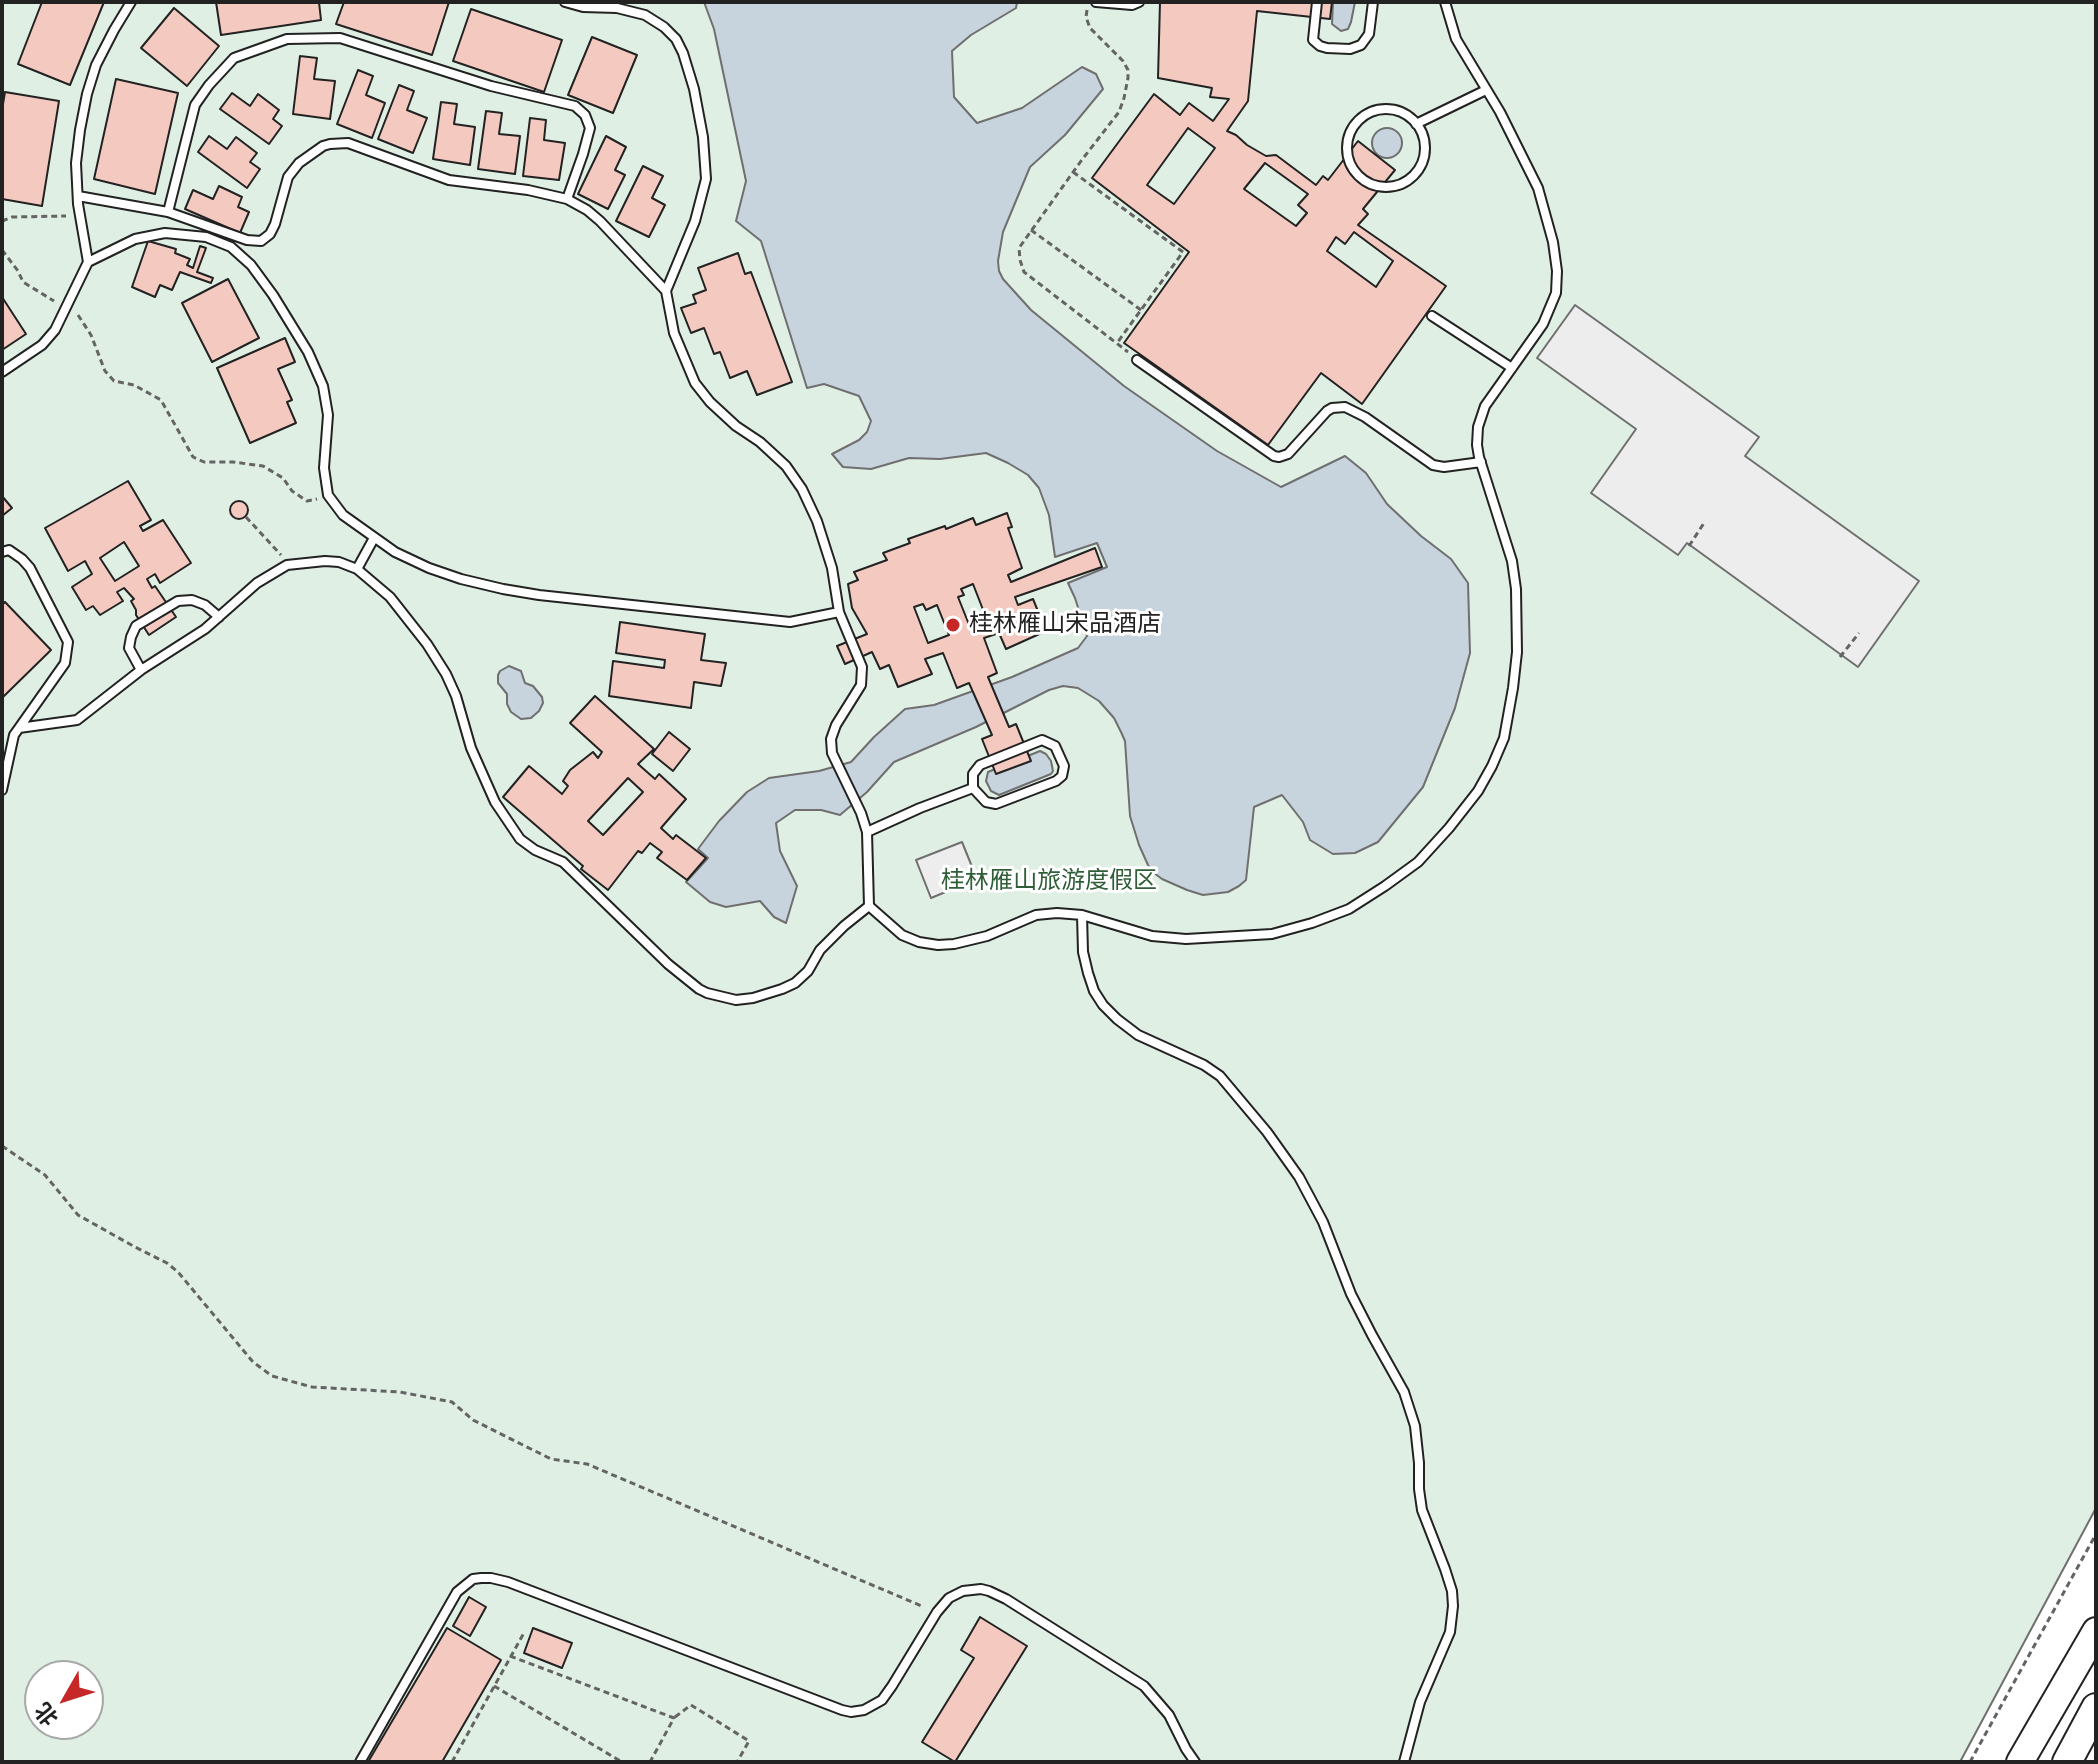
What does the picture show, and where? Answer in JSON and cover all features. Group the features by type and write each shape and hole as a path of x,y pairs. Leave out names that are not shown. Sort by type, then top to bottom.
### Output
{"highway":[{"path":"2067,1762 2096,1708"}],"main road":[{"path":"2020,1762 2096,1631"}],"lane":[{"path":"2,372 42,345 55,330 88,262 80,216 76,163 87,94 96,65 131,2"},
{"path":"565,2 583,7 617,8 645,15 664,27 676,39 683,53 703,137 706,179 695,221 666,291"},
{"path":"1096,2 1132,5 1139,2"},
{"path":"1317,2 1313,40 1327,48 1350,49 1361,45 1369,34 1373,2"},
{"path":"78,196 168,212 247,240 261,241 270,234 275,224 292,171 323,146 340,143 357,146 449,180 528,190 567,199 587,210 666,291 674,333 695,383 736,426 760,442 786,466 802,489 817,521 832,568 839,612 862,667 861,685 836,725 831,739 832,753 867,832 869,906 902,935 938,945 987,936 1036,915 1057,913 1082,915 1152,936 1186,939 1272,934 1349,909 1418,862 1478,791 1504,738 1517,652 1516,589 1512,561 1477,445 1485,406 1543,324 1556,293 1557,271 1548,220 1538,188 1500,112 1456,39 1445,2"},
{"path":"168,212 195,105 234,58 287,39 340,38 491,86 575,106 585,115 590,128 567,199"},
{"path":"1416,124 1486,90"},
{"path":"1391,109 1403,113 1416,124 1424,141 1425,154 1413,177 1402,184 1375,186 1353,171 1347,145 1357,121 1378,110 1391,109"},
{"path":"88,262 135,239 165,233 206,237 242,255 273,295 308,352 323,386 328,415 324,468 328,495 343,515 374,538 429,568 503,589 790,622 839,612"},
{"path":"1432,316 1512,368"},
{"path":"1137,360 1274,456 1288,454 1327,411 1345,407 1365,417 1433,465 1444,467 1481,462"},
{"path":"357,569 374,538"},
{"path":"2,552 9,550 30,568 68,642 65,663 14,735 2,790"},
{"path":"19,728 77,720 141,670 205,629 257,583 287,565 339,562 357,569 398,607 427,644 456,696 480,769 503,815 520,839 563,862 668,964 699,989 736,1000 753,998 795,983 808,971 820,950 869,906"},
{"path":"141,670 129,648 136,626 178,601 192,600 205,605 219,617"},
{"path":"1042,740 1055,746 1064,766 1062,776 1056,781 996,804 986,802 973,788 973,774 980,765 1042,740"},
{"path":"867,832 973,788"},
{"path":"1082,915 1083,952 1094,991 1103,1005 1138,1035 1204,1065 1220,1076 1267,1132 1299,1177 1323,1222 1351,1294 1404,1392 1415,1426 1422,1510 1445,1569 1453,1606 1450,1632 1420,1702 1404,1762"},
{"path":"360,1762 457,1592 473,1579 491,1578 851,1712 864,1710 882,1700 949,1598 963,1591 981,1589 1006,1599 1144,1686 1169,1715 1195,1762"}],"path":[{"path":"1089,2 1086,17 1090,28 1128,70 1119,112 1031,230 1019,248 1020,260 1024,272 1137,360"},
{"path":"1073,172 1183,252 1117,343"},
{"path":"2,221 12,217 80,216"},
{"path":"1031,230 1141,310"},
{"path":"2,250 23,282 80,315 105,371 114,381 134,385 161,400 193,457 204,462 263,466 283,478 292,491 307,501 328,495"},
{"path":"246,517 278,550 287,565"},
{"path":"1689,546 1704,523"},
{"path":"1840,657 1859,633"},
{"path":"2,1146 45,1175 78,1215 178,1272 253,1362 272,1376 312,1387 400,1392 452,1402 473,1420 551,1459 587,1464 937,1612"},
{"path":"1970,1762 2096,1534"},
{"path":"452,1762 525,1631"},
{"path":"510,1656 674,1718"},
{"path":"494,1686 622,1762"},
{"path":"650,1762 674,1718 691,1705 749,1741 737,1762"}],"green space":[{"name":"桂林雁山旅游度假区","path":"2,2 2096,2 2096,1508 1960,1762 2,1762"}],"shaded area":[{"path":"704,2 1017,2 1016,8 971,35 952,51 954,97 977,123 1022,108 1082,67 1096,74 1103,89 1065,135 1030,167 1003,232 998,261 1003,279 1031,310 1124,386 1217,451 1281,487 1345,456 1366,473 1387,504 1451,559 1468,583 1470,653 1455,708 1423,787 1378,842 1355,853 1333,854 1310,840 1303,822 1282,795 1254,807 1246,880 1239,886 1228,892 1203,895 1162,879 1148,865 1130,816 1125,741 1114,718 1099,701 1078,688 1063,686 894,762 867,792 840,815 821,810 795,810 776,823 780,851 797,886 786,923 774,917 760,901 726,907 710,902 686,882 708,858 698,849 719,821 747,792 769,778 819,771 851,762 905,709 934,705 1012,677 1078,648 1087,636 1068,583 1107,567 1097,543 1055,557 1049,515 1039,488 1028,475 986,453 940,459 909,458 871,469 843,467 832,454 859,440 867,432 871,421 859,396 824,384 807,388 761,241 736,221 746,181 714,29"},
{"path":"1333,2 1355,2 1348,29 1341,31 1332,24"},
{"path":"1387,128 1398,132 1402,143 1398,154 1387,158 1376,154 1372,143 1376,132"},
{"path":"1575,305 1759,437 1745,456 1919,581 1858,667 1687,543 1678,555 1591,493 1636,429 1537,358"},
{"path":"509,666 521,671 525,683 533,686 542,697 539,711 531,718 521,719 511,712 507,694 498,683 500,671"},
{"path":"1040,751 1051,761 1051,774 999,795 991,791 986,781 988,772"},
{"path":"962,842 977,879 931,898 916,860"}],"building":[{"path":"42,2 104,2 70,85 18,64"},
{"path":"216,2 319,2 321,20 221,35"},
{"path":"344,2 449,2 432,55 336,24"},
{"path":"1160,2 1332,2 1330,19 1257,11 1248,101 1227,131 1266,156 1276,155 1316,185 1323,176 1328,180 1358,141 1395,170 1363,209 1368,214 1358,225 1446,286 1362,404 1321,373 1268,445 1124,343 1189,252 1092,178 1154,94 1180,115 1189,103 1213,121 1229,99 1210,97 1212,88 1158,78","holes":["1188,128 1215,148 1174,204 1147,185","1265,163 1308,194 1298,205 1307,213 1296,226 1244,189","1354,232 1393,261 1376,287 1327,251 1336,237 1345,244"]},
{"path":"174,8 219,46 187,86 141,48"},
{"path":"471,9 562,40 544,92 453,61"},
{"path":"592,37 637,55 613,113 568,95"},
{"path":"300,56 317,58 314,79 335,81 330,119 293,114"},
{"path":"358,70 373,76 366,95 385,103 372,138 337,124"},
{"path":"116,79 178,93 155,194 94,179"},
{"path":"399,85 414,91 407,110 427,118 413,153 378,139"},
{"path":"5,92 59,101 42,206 2,199 2,110"},
{"path":"232,93 250,106 258,94 279,110 273,119 282,126 269,144 220,109"},
{"path":"441,102 457,104 454,124 475,127 470,165 433,159"},
{"path":"486,111 502,113 499,134 520,136 515,174 478,169"},
{"path":"530,118 546,120 544,140 565,143 559,180 523,176"},
{"path":"209,136 227,149 236,137 257,153 250,162 260,169 247,188 198,152"},
{"path":"606,136 626,147 615,170 625,175 608,209 578,194"},
{"path":"643,166 663,176 652,198 665,205 649,237 616,221"},
{"path":"219,186 242,197 238,207 249,212 240,233 185,209 193,190 213,199"},
{"path":"148,241 176,249 175,253 190,259 187,265 193,268 200,246 206,248 197,272 213,278 211,283 180,272 172,290 160,285 155,297 132,287"},
{"path":"738,253 745,274 751,272 792,382 757,395 747,371 730,378 720,352 714,354 704,328 691,333 681,308 696,303 693,295 706,290 698,268"},
{"path":"228,279 259,338 212,362 182,303"},
{"path":"2,297 26,334 2,350"},
{"path":"285,338 295,362 278,369 292,400 287,402 296,423 250,443 217,368"},
{"path":"128,481 151,520 140,526 143,531 163,520 191,563 160,583 155,574 147,579 176,617 149,635 136,615 131,601 134,599 124,588 117,592 123,601 100,615 93,606 86,610 72,587 92,574 85,561 68,571 45,528","holes":["124,542 139,566 115,581 100,558"]},
{"path":"2,496 12,508 2,516"},
{"path":"239,501 248,510 239,519 230,510"},
{"path":"1007,513 1012,527 1008,528 1022,568 1008,575 1011,582 1095,548 1102,567 1015,597 1018,605 1033,599 1046,631 1006,649 999,633 984,638 997,673 988,677 1009,727 1016,724 1031,761 996,774 982,739 992,735 969,683 957,688 943,653 925,659 932,674 898,687 889,665 880,669 872,652 845,664 837,646 867,634 852,608 848,584 858,580 854,572 887,560 883,553 910,543 908,539 973,518 976,525","holes":["973,584 987,620 970,627 958,597 964,595 961,589","923,604 926,610 937,605 949,635 928,643 914,607"]},
{"path":"5,602 51,650 2,698 2,605"},
{"path":"620,622 705,634 701,660 726,663 721,686 694,682 691,708 609,696 613,661 664,668 665,660 616,653"},
{"path":"595,696 654,749 638,764 655,779 659,774 686,799 661,828 673,839 676,835 706,858 687,880 657,858 662,852 650,843 642,853 638,851 608,890 503,797 529,766 562,794 568,786 563,781 570,770 593,752 598,758 602,752 570,723","holes":["628,778 643,792 603,835 588,821"]},
{"path":"669,732 690,749 673,771 652,754"},
{"path":"469,1597 486,1607 470,1636 453,1626"},
{"path":"980,1617 1027,1646 955,1762 922,1742 974,1658 961,1650"},
{"path":"447,1628 501,1660 442,1762 368,1762"},
{"path":"533,1628 572,1643 562,1668 524,1653"}],"place":[{"name":"桂林雁山宋品酒店","path":"953,625"}]}
